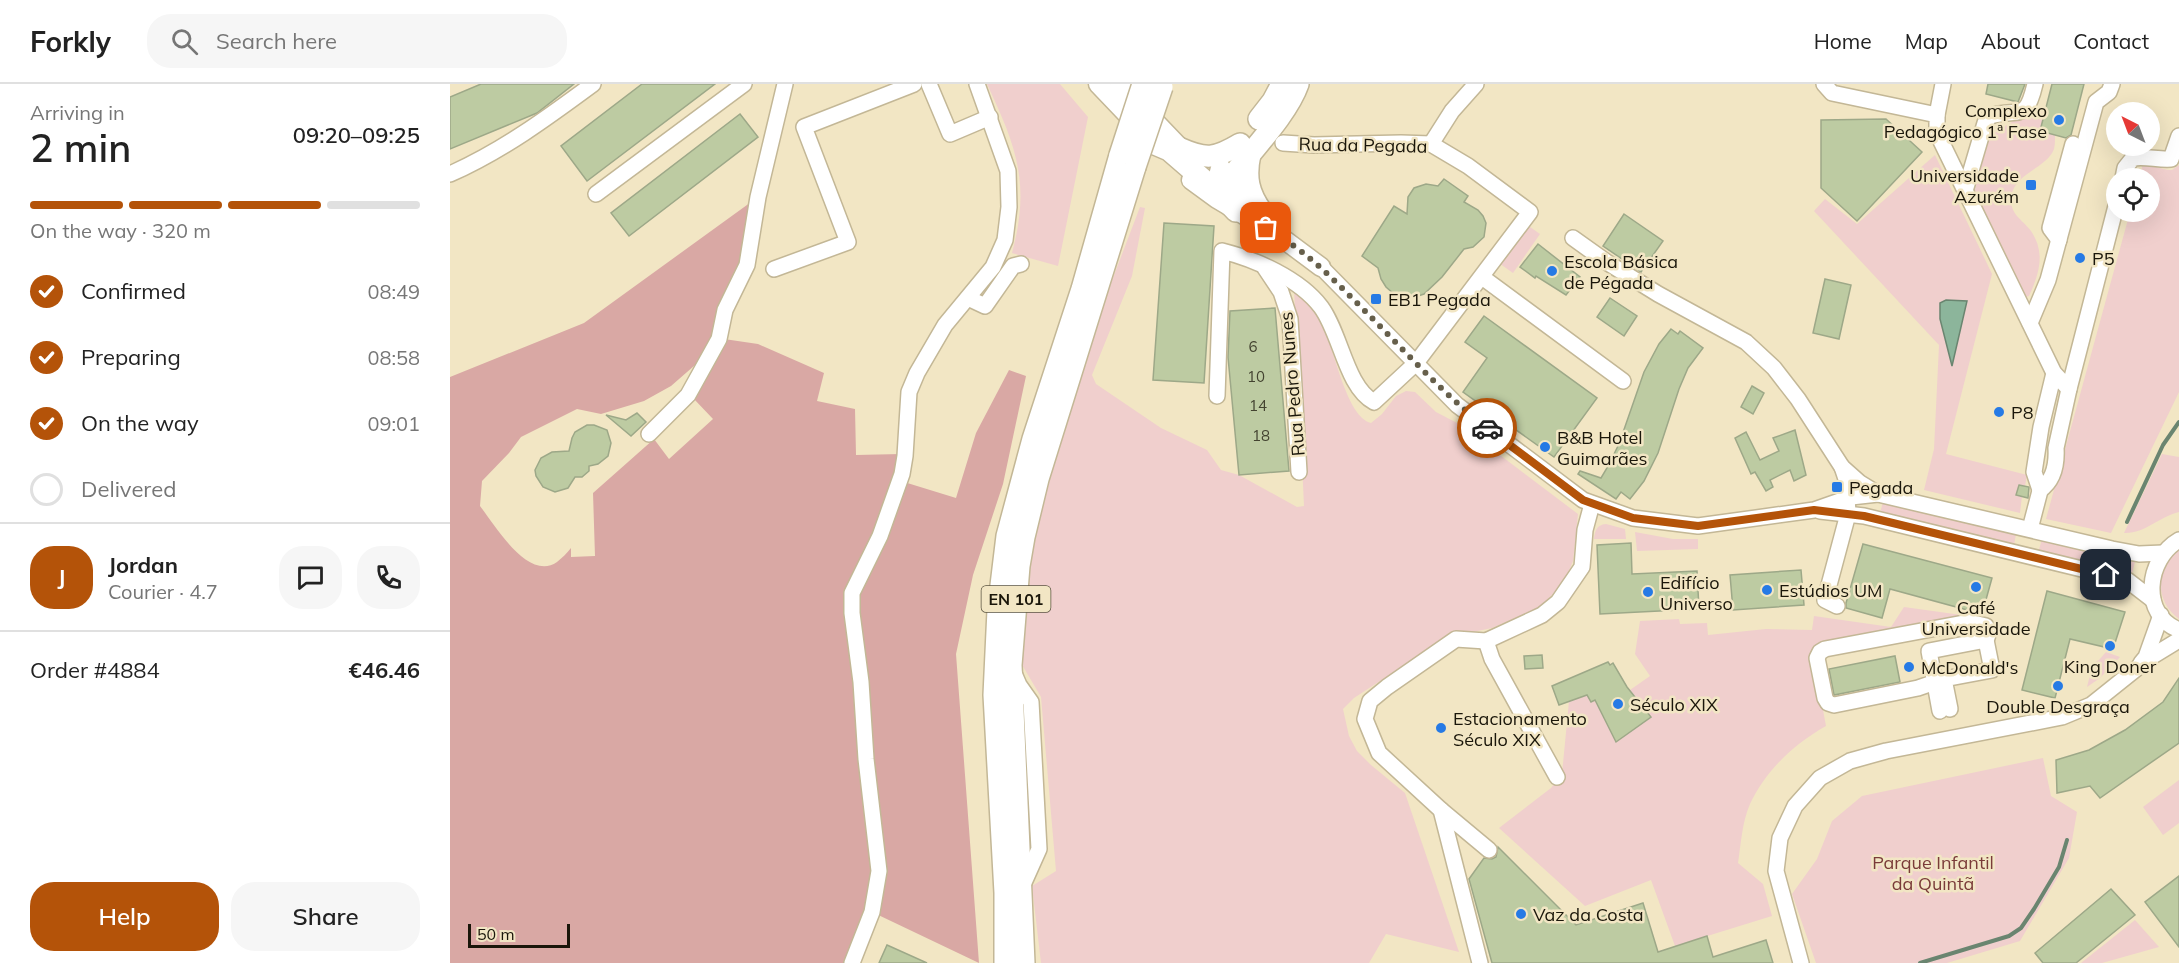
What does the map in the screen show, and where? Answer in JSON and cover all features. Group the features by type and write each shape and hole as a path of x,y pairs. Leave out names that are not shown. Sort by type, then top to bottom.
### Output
{"highway":[{"path":"1155,144 1169,150 1206,182 1219,184 1231,178 1245,148 1282,84"},
{"path":"1179,148 1200,156 1212,157 1245,148 1292,98 1298,84"},
{"name":"EN 101","path":"1005,963 1005,893 994,696 998,610 1007,536 1033,439 1084,280 1158,85"},
{"path":"1245,148 1247,183 1254,201 1262,212"},
{"name":"EN 101","path":"1024,963 1011,666 1019,566 1030,508 1128,161"},
{"path":"1219,184 1226,201 1236,211"}],"main road":[{"path":"1098,84 1190,179 1236,211 1278,235 1321,267"},
{"path":"1119,84 1179,148 1219,184 1296,238 1321,267"}],"street":[{"path":"450,174 477,162 541,123 592,84"},
{"path":"596,194 744,84"},
{"path":"649,434 688,394 719,339 725,310 747,265 758,198 785,84"},
{"path":"774,269 848,242 804,127 914,84"},
{"path":"929,84 950,134 990,117"},
{"path":"852,963 872,912 879,871 866,759 852,593 880,536 902,474 909,392 917,373 945,325 993,267 1005,240 1009,207 1008,171 977,84"},
{"path":"1431,144 1452,111 1476,84"},
{"path":"1824,84 1832,93 1937,115"},
{"path":"1944,84 1937,115 1937,133 2054,373 2069,388"},
{"path":"1965,191 1985,123 1990,116 2025,109 2031,104 2035,84"},
{"path":"2030,323 2048,280 2096,102 2109,92 2112,84"},
{"path":"2125,168 2133,158 2171,159 2179,136"},
{"name":"Rua da Pegada","path":"1283,143 1431,144 1468,166 1530,212 1482,277"},
{"path":"2059,240 2050,228 2073,144"},
{"path":"2030,529 2046,466 2056,448 2112,222"},
{"path":"1573,238 1638,282 1746,342 1780,376 1798,399 1842,467 1860,483 1878,494 2112,549 2139,554 2163,553"},
{"path":"1217,396 1222,250 1249,257 1300,286 1321,307 1332,326 1356,386 1364,397 1374,402 1416,363 1482,277 1623,381"},
{"path":"968,298 985,306 1013,266 1021,264"},
{"name":"Rua Pedro Nunes","path":"1264,266 1281,292 1290,319 1299,472"},
{"path":"1321,267 1457,405 1583,500 1592,504 1633,518 1698,526 1814,510 1847,500"},
{"path":"2040,490 2034,472 2041,427 2054,373"},
{"path":"2041,427 2047,434 2061,426"},
{"path":"1837,606 1825,600 1847,500 1842,467"},
{"path":"1814,510 1878,494"},
{"path":"1873,518 1870,511 1871,504 1878,494"},
{"path":"1847,500 1873,518 2127,580 2153,600"},
{"path":"1489,850 1379,753 1365,719 1370,701 1456,639 1486,641 1533,620 1558,602 1582,567 1585,530 1592,504"},
{"path":"2179,540 2163,553 2155,567 2151,583 2153,600 2161,615 2179,630"},
{"path":"2133,672 2146,657 2161,615"},
{"path":"1969,622 1986,626 1989,632 1986,640 1992,670 1834,705 1828,703 1825,698 1819,668 1830,658 1852,654 1872,640 1969,622"},
{"path":"1945,710 1939,680 1929,651 1986,640"},
{"path":"1801,963 1776,871 1777,860 1780,838 1795,806 1820,778 1850,761 1886,751 2062,717 2091,705 2151,657 2179,640"},
{"path":"1486,641 1492,659 1557,777"},
{"path":"1441,810 1480,963"}],"green space":[{"path":"987,84 1060,84 1088,117 1058,266 1012,253 1020,206 1018,166 1006,127"},
{"path":"2033,109 2046,109 2040,131 2055,135 2055,142 2050,156 2017,184 2011,201 2018,218 2036,239 2040,255 2033,288 2029,296 2022,298 1973,197 1989,136"},
{"path":"1935,155 1992,274 1946,454 2027,475 2025,486 2019,485 2016,494 2022,496 2020,513 1924,490 1934,449 1939,345 1814,211 1825,199 1857,224"},
{"path":"2143,164 2160,168 2142,168"},
{"path":"2179,165 2179,392 2111,533 2046,519 2127,222 2160,222 2160,168 2172,170"},
{"path":"1140,207 1145,208 1132,276 1092,375 1096,384 1161,428 1207,450 1221,470 1239,475 1297,507 1304,506 1294,289 1322,324 1349,397 1363,418 1371,423 1382,414 1396,396 1406,391 1415,392 1436,412 1459,424 1578,514 1573,561 1564,583 1540,607 1492,628 1463,634 1406,664 1354,698 1343,709 1349,736 1357,751 1405,793 1459,952 1386,934 1369,963 1041,963 1032,886 1056,871 1041,697 1018,658 1024,597 1037,527 1056,454 1108,291"},
{"path":"1516,217 1540,234 1513,273 1489,256"},
{"path":"2162,454 2179,457 2179,512 2138,531 2124,533"},
{"path":"1883,502 2016,534 2014,545 1880,513"},
{"path":"1606,524 1625,529 1626,539 1594,539 1597,529"},
{"path":"1635,532 1673,539 1698,539 1698,549 1637,551"},
{"path":"2042,539 2135,562 2131,577 2038,553"},
{"path":"2179,549 2179,619 2165,603 2161,584 2165,565"},
{"path":"1904,607 1976,617 1813,656 1826,726 1792,750 1764,780 1750,804 1742,833 1738,863 1763,884 1772,916 1675,946 1651,880 1585,906 1499,828 1551,788 1562,774 1569,701 1587,695 1591,702 1595,700 1616,742 1651,717 1630,690 1650,676 1635,654 1640,621 1679,619 1680,624 1707,623 1708,635 1766,629 1812,630 1814,616 1891,627"},
{"path":"2106,652 2120,657 2100,678 2087,687 2093,663"},
{"name":"Parque Infantil da Quintã","path":"2043,758 2051,796 2077,812 2069,858 2020,941 1947,963 1816,963 1792,894 1817,859 1832,821 1862,796"},
{"path":"2179,780 2179,823 2163,835 2143,807"},
{"path":"2135,920 2159,947 2102,963 2081,963"}],"shaded area":[{"path":"758,197 747,248 710,352 671,386 644,401 601,414 577,409 521,437 482,481 480,506 513,549 535,564 546,566 557,562 571,548 571,557 595,556 593,493 654,439 669,459 713,419 694,399 724,339 758,344 824,373 817,401 855,409 856,455 901,454 904,482 956,498 976,433 1009,370 1026,376 1003,484 973,575 956,654 979,963 872,912 852,963 450,963 450,377 584,323"},
{"path":"1946,300 1967,301 1952,366 1940,319 1940,303"}],"building":[{"path":"481,84 574,84 537,113 450,149 450,97"},
{"path":"642,84 715,84 587,181 561,146"},
{"path":"1988,84 2025,84 2018,102 1986,94"},
{"name":"Complexo Pedagógico 1ª Fase","path":"2052,84 2084,84 2071,135 2066,138 2040,131"},
{"path":"740,114 758,137 629,236 611,213"},
{"path":"1886,119 1922,152 1857,221 1821,188 1821,120"},
{"path":"1444,179 1468,196 1464,202 1478,210 1483,216 1486,223 1484,237 1473,247 1464,249 1442,277 1424,294 1404,297 1394,294 1381,279 1378,268 1362,256 1394,206 1407,214 1408,197 1414,188 1426,184 1438,186"},
{"path":"1624,214 1663,241 1641,272 1603,246"},
{"path":"1164,223 1214,226 1204,383 1153,380"},
{"path":"1538,244 1580,277 1566,295 1520,267"},
{"path":"1825,279 1851,285 1839,339 1813,333"},
{"path":"1610,298 1637,316 1624,336 1597,317"},
{"path":"1275,308 1289,471 1239,475 1228,357 1230,311"},
{"path":"1484,316 1597,398 1554,457 1463,392 1487,358 1465,342"},
{"path":"1671,329 1678,334 1680,331 1703,348 1688,368 1658,453 1644,481 1630,499 1621,492 1616,499 1578,474 1580,471 1601,478 1619,444 1644,372 1659,344"},
{"path":"1752,386 1764,393 1753,414 1741,407"},
{"path":"637,413 646,422 631,436 606,415 626,420"},
{"path":"587,425 607,430 611,443 608,456 598,464 589,466 589,471 582,477 575,477 568,488 555,492 543,487 535,470 541,458 552,452 569,451 575,432"},
{"path":"1795,430 1806,475 1794,481 1790,470 1770,480 1773,487 1766,491 1755,472 1751,474 1735,438 1746,432 1760,460 1779,451 1773,438"},
{"path":"2019,485 2029,487 2028,498 2016,495"},
{"name":"Edifício Universo","path":"1631,543 1632,574 1697,571 1699,609 1600,614 1597,545"},
{"path":"1863,544 1992,578 1982,614 1890,589 1882,618 1846,608"},
{"name":"Estúdios UM","path":"1801,570 1804,605 1733,610 1730,575"},
{"path":"2047,591 2125,612 2113,649 2070,639 2055,698 2022,690"},
{"path":"1542,655 1543,668 1525,669 1524,656"},
{"path":"1895,656 1900,682 1834,695 1829,669"},
{"name":"Século XIX","path":"1608,662 1610,665 1613,663 1627,687 1651,717 1616,742 1595,700 1591,702 1587,695 1559,705 1552,686"},
{"path":"2179,678 2179,743 2100,798 2090,786 2057,793 2056,760 2089,750 2125,730 2163,702"},
{"name":"Vaz da Costa","path":"1498,847 1576,925 1643,903 1658,952 1707,936 1713,957 1766,940 1773,963 1492,963 1469,879 1484,858 1496,857"},
{"path":"2179,876 2179,947 2145,902"},
{"path":"2111,889 2135,915 2076,963 2043,963 2035,953"},
{"path":"887,945 927,963 879,963"}],"waterway":[{"path":"2127,522 2163,445 2179,422"},
{"path":"1920,963 2009,936 2021,928 2059,867 2067,840"}],"way so far":[{"path":"1266,228 1291,243 1321,267 1457,405 1487,428"}],"place":[{"name":"Complexo Pedagógico 1ª Fase","path":"2059,120"},
{"name":"Universidade Azurém","path":"2031,185"},
{"name":"P5","path":"2080,258"},
{"name":"Escola Básica de Pégada","path":"1552,271"},
{"name":"EB1 Pegada","path":"1376,299"},
{"name":"P8","path":"1999,412"},
{"name":"B&B Hotel Guimarães","path":"1545,447"},
{"name":"Pegada","path":"1837,487"},
{"name":"Café Universidade","path":"1976,587"},
{"name":"Estúdios UM","path":"1767,590"},
{"name":"Edifício Universo","path":"1648,592"},
{"name":"King Doner","path":"2110,646"},
{"name":"McDonald's","path":"1909,667"},
{"name":"Double Desgraça","path":"2058,686"},
{"name":"Século XIX","path":"1618,704"},
{"name":"Estacionamento Século XIX","path":"1441,728"},
{"name":"Vaz da Costa","path":"1521,914"}],"route":[{"path":"1487,428 1583,500 1633,518 1698,526 1814,510 1864,516 2106,575"}]}
